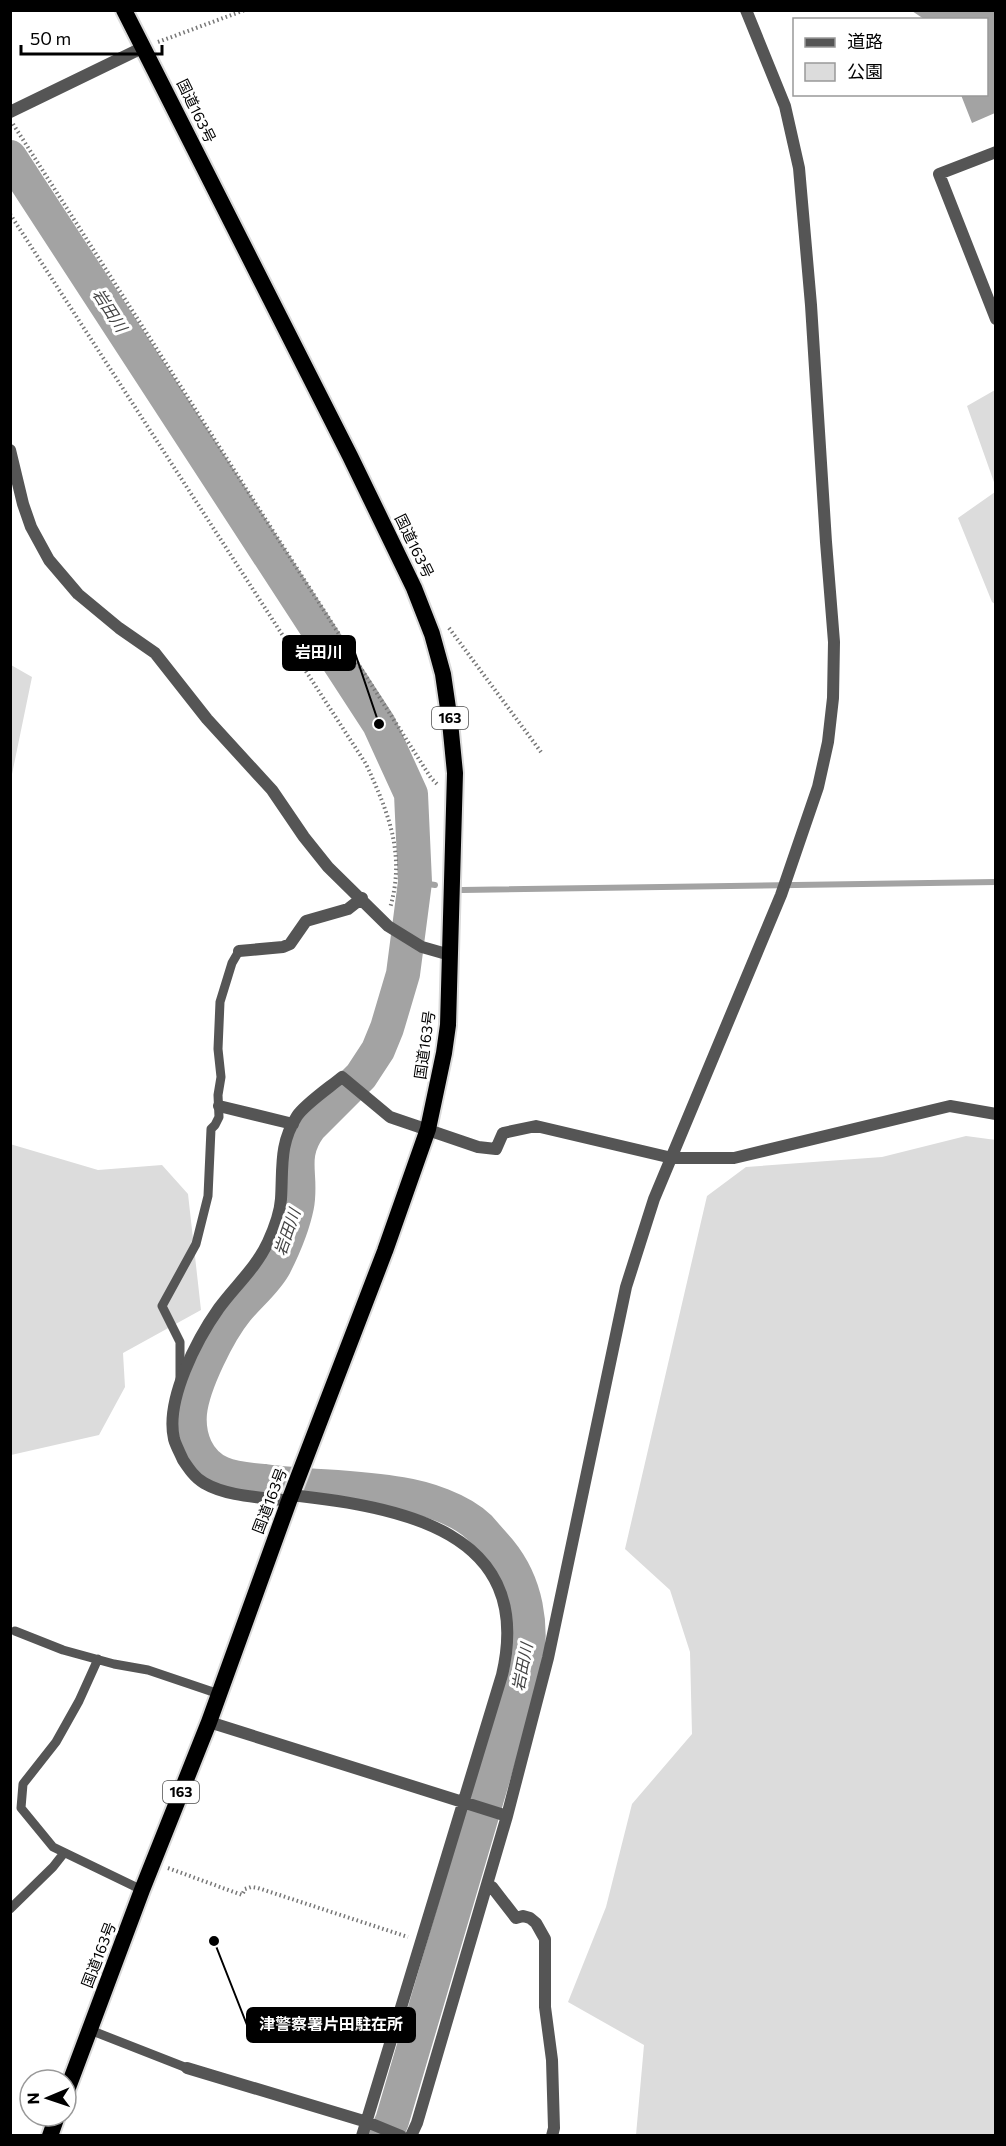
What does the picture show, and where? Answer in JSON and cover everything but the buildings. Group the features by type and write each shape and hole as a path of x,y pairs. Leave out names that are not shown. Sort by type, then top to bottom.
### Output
{"highway":[{"name":"国道163号","path":"76,2068 142,1890 209,1722 293,1490 385,1251 428,1129 448,1025 455,790 450,722 443,674 432,634 414,588 336,427 124,10"}],"street":[{"path":"411,2136 417,2123 487,1885 548,1658 626,1287 654,1199 781,895 818,787 828,742 833,698 834,642 825,542 811,306 799,168 785,106 746,10"},
{"path":"10,112 144,47"},
{"path":"996,152 939,174 996,319"},
{"path":"10,450 23,504 40,547 78,594 119,628 155,653 200,710 272,790 328,867 387,924 422,947 450,955"},
{"path":"239,951 283,947 295,939 306,921 348,909 362,898"},
{"path":"362,2136 371,2123 422,1941 466,1803 505,1663 507,1622 495,1580 473,1551 461,1541 429,1524 364,1504 293,1490 227,1491 202,1482 194,1475 179,1453 174,1439 174,1408 180,1387 191,1358 218,1310 259,1258 267,1244 281,1201 283,1150 298,1114 342,1077 390,1117 478,1147 496,1149 503,1133 536,1126 672,1158 734,1158 950,1106 996,1114"},
{"path":"219,1106 293,1125"},
{"path":"209,1722 504,1815"},
{"path":"487,1885 492,1887 516,1918 523,1916 537,1923 544,1939 545,2007 552,2060 554,2128 552,2136"},
{"path":"187,2068 371,2123 400,2135"}],"lane":[{"path":"180,1387 180,1342 162,1306 196,1244 208,1196 211,1130 219,1117 220,1002 232,963 239,951"},
{"path":"15,1631 63,1650 148,1670 219,1694"},
{"path":"98,1659 80,1701 56,1742 23,1785 21,1808 53,1847 142,1890"},
{"path":"10,1909 64,1853"},
{"path":"90,2030 187,2068"}],"path":[{"path":"144,47 245,10"},
{"path":"10,120 319,607 431,778 440,786 455,790"},
{"path":"10,214 366,764 384,804 394,836 397,870 387,924"},
{"path":"154,1862 242,1895 245,1889 258,1888 422,1941"}],"green space":[{"path":"995,390 995,485 967,406"},
{"path":"995,492 995,604 992,602 958,518"},
{"path":"11,665 32,677 11,779"},
{"path":"966,1136 996,1140 995,2135 636,2135 644,2045 568,2002 606,1907 632,1804 692,1734 690,1652 670,1590 625,1549 707,1196 746,1167 882,1157"},
{"path":"10,1144 98,1170 162,1165 188,1194 201,1310 123,1353 125,1387 99,1435 11,1455"}],"shaded area":[{"path":"912,11 995,11 995,113 972,123 961,96 988,96 988,18 922,18"}],"waterway":[{"name":"岩田川","path":"10,157 379,724 411,794 415,882 403,974 387,1028 378,1050 361,1076 310,1127 303,1138 298,1157 297,1206 288,1236 271,1271 237,1310 215,1345 201,1373 190,1413 193,1440 200,1456 213,1468 226,1475 248,1480 384,1491 421,1498 453,1510 479,1527 500,1551 522,1591 529,1636 526,1666 392,2121 385,2136"},
{"path":"415,882 435,885"},
{"path":"462,890 996,882"}],"place":[{"name":"岩田川","path":"379,724"},
{"name":"津警察署片田駐在所","path":"214,1941"}]}
